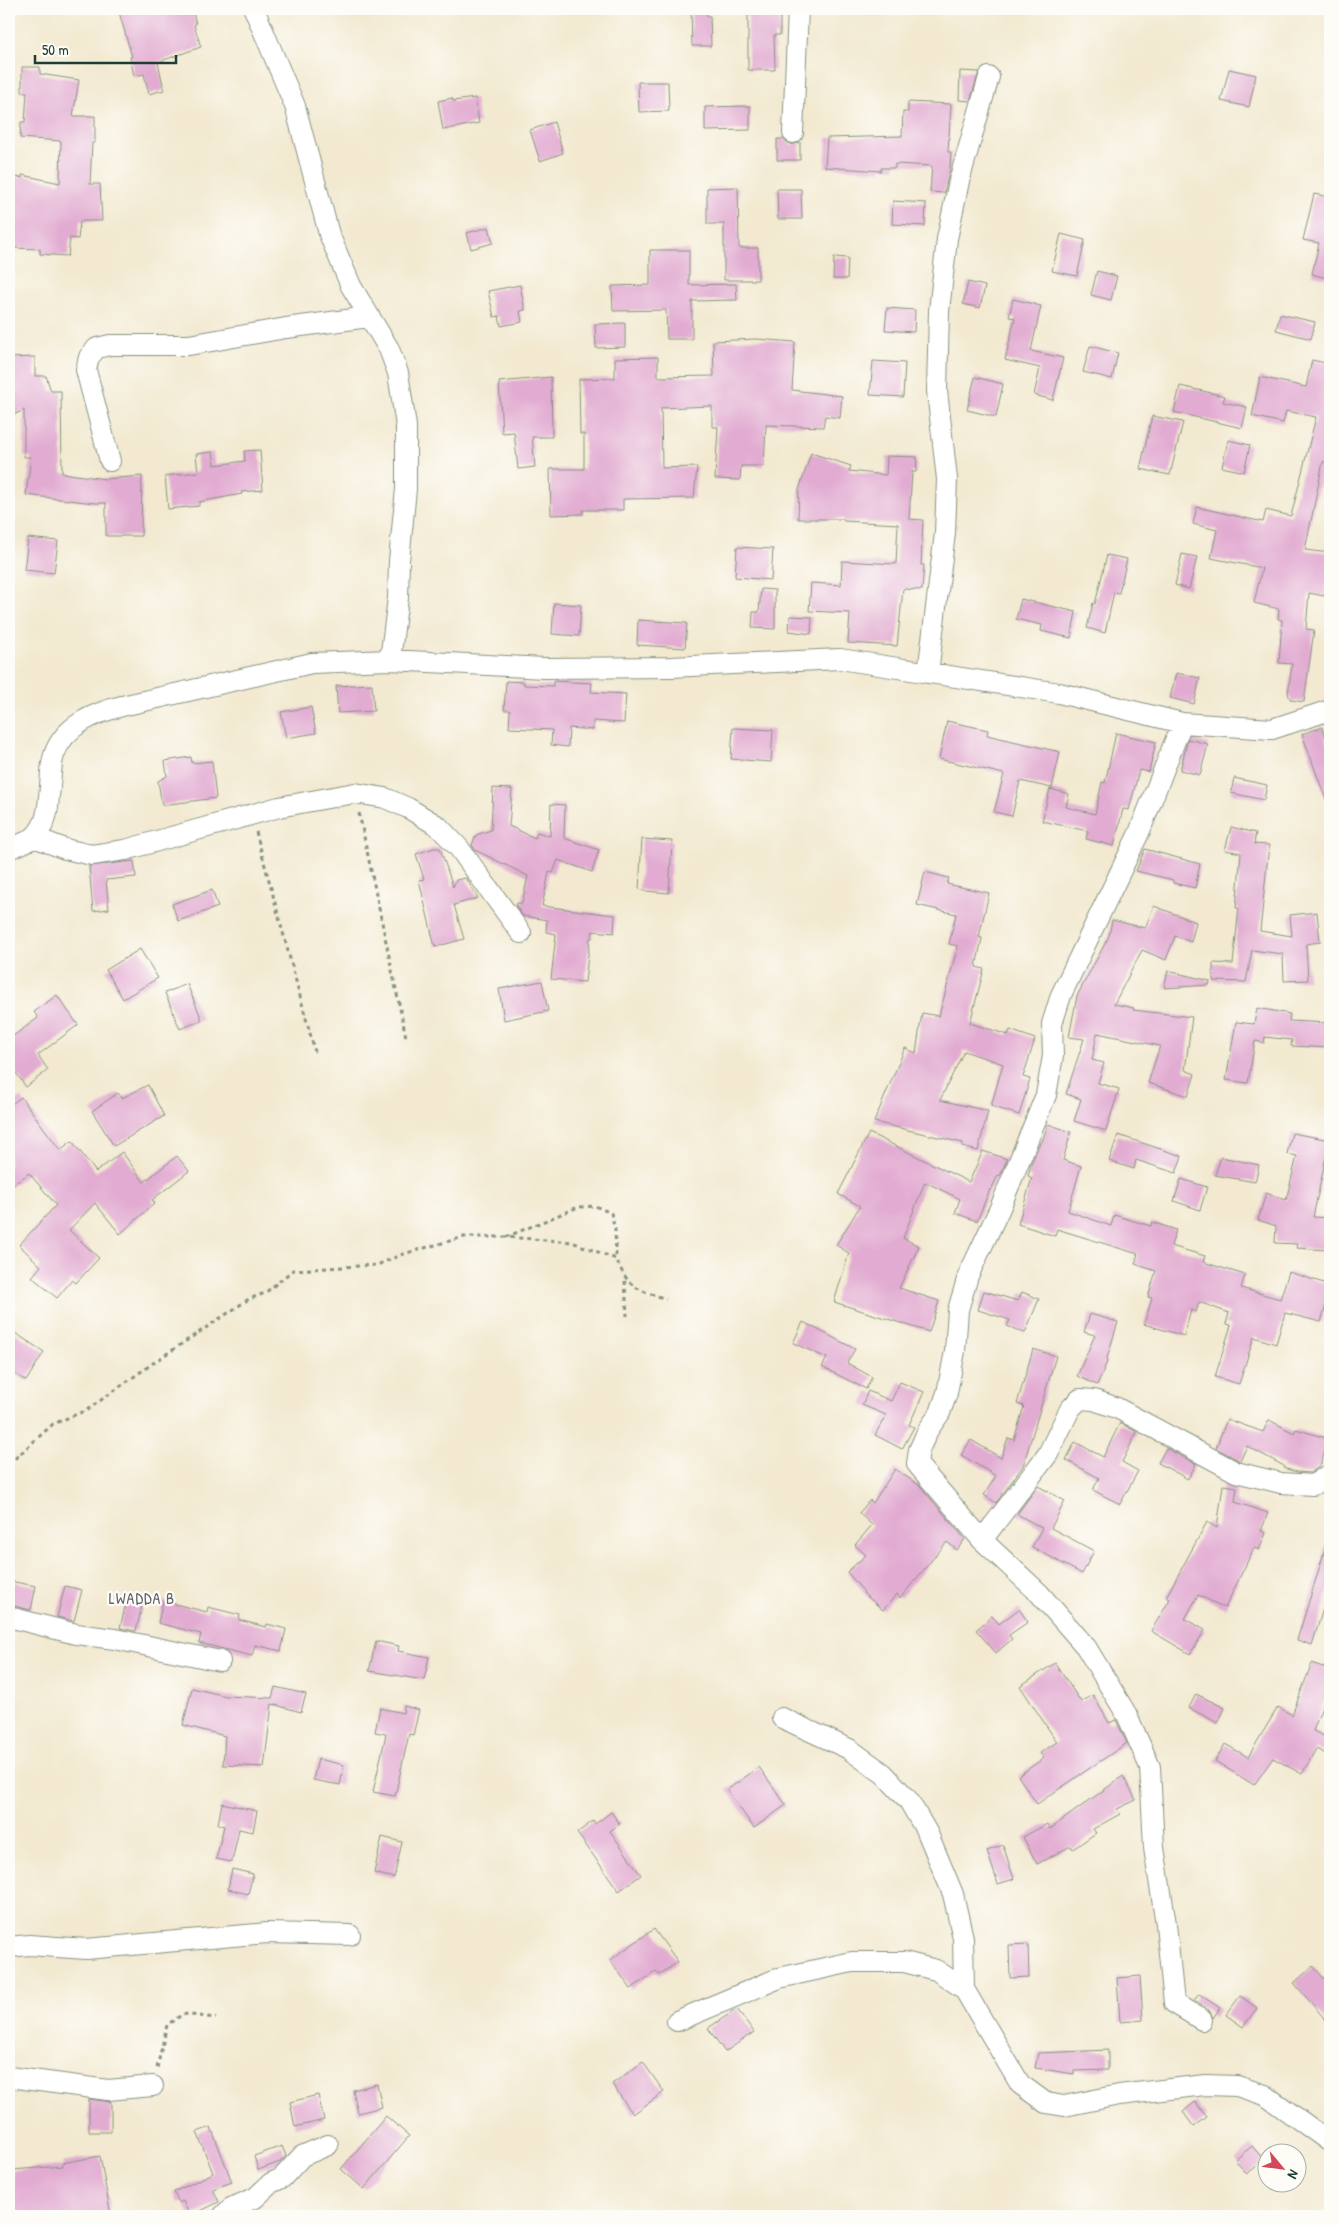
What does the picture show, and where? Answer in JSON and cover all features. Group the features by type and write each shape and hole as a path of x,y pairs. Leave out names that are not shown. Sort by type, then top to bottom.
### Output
{"street":[{"path":"254,9 295,106 329,234 351,286 390,349 395,365 406,426 406,489 399,561 398,598 390,660"},
{"path":"793,133 798,9"},
{"path":"928,673 945,533 947,479 937,391 939,311 947,239 960,181 989,77"},
{"path":"110,461 86,370 89,357 97,348 189,344 369,316"},
{"path":"9,849 34,837 44,824 48,810 54,755 61,741 79,722 101,711 115,707 312,663 390,660 544,668 671,666 840,659 1059,693 1182,723 1272,729 1330,710"},
{"path":"1182,723 1139,833 1060,995 1052,1024 1053,1056 1046,1095 1000,1208 968,1276 958,1310 955,1351 947,1393 940,1413 928,1430 919,1450 917,1464 982,1540 1039,1593 1086,1647 1127,1715 1150,1767 1154,1848 1166,1924 1174,2003 1202,2020"},
{"path":"34,837 65,849 92,855 125,850 278,807 355,793 385,798 408,808 438,826 459,848 521,933"},
{"path":"982,1540 1048,1454 1070,1408 1080,1399 1094,1400 1117,1408 1236,1472 1280,1483 1313,1485 1330,1474"},
{"path":"9,1616 76,1634 116,1639 220,1661"},
{"path":"782,1718 848,1749 884,1774 909,1801 928,1834 953,1894 963,1938 964,1989"},
{"path":"9,1947 29,1945 86,1949 267,1933 350,1935"},
{"path":"677,2021 779,1978 852,1962 904,1962 936,1970 964,1989 1020,2084 1046,2103 1064,2106 1119,2095 1206,2085 1237,2086 1265,2095 1330,2142"},
{"path":"9,2077 108,2090 153,2086"},
{"path":"223,2216 232,2208 255,2198 271,2183 282,2178 302,2156 328,2145"}],"path":[{"path":"355,793 406,1037"},
{"path":"251,814 315,1052"},
{"path":"506,1237 578,1207 595,1206 611,1213 615,1230 616,1259 626,1280 634,1288 666,1299"},
{"path":"9,1464 53,1424 88,1410 156,1361 249,1299 265,1293 293,1270 377,1265 403,1254 464,1237 506,1237 572,1242 616,1259"},
{"path":"626,1280 627,1316"},
{"path":"153,2086 167,2025 183,2014 216,2018"}],"building":[{"path":"131,9 192,9 196,24 194,25 201,47 158,62 164,90 149,94 144,74 134,76 130,57 132,57 119,12"},
{"path":"691,9 707,9 707,16 710,16 711,46 692,46"},
{"path":"780,14 780,35 774,35 775,70 748,70 748,15"},
{"path":"22,67 40,67 40,74 79,80 73,116 95,116 95,143 92,143 90,184 100,184 102,221 80,221 78,239 70,238 68,256 40,254 40,249 13,248 13,244 9,244 9,187 11,176 22,178 22,175 60,183 61,141 20,138 21,122 25,122 27,92 22,92"},
{"path":"1229,69 1256,75 1249,107 1221,101"},
{"path":"960,71 979,72 970,101 959,100"},
{"path":"638,82 668,82 669,111 639,112"},
{"path":"452,98 453,101 475,98 479,123 443,130 438,101"},
{"path":"908,102 951,104 948,152 951,152 950,168 944,193 930,192 932,166 895,164 895,168 881,168 881,171 825,167 827,138 902,136 903,112 908,112"},
{"path":"750,106 750,130 705,131 705,107"},
{"path":"554,122 563,153 540,161 530,130"},
{"path":"777,139 783,139 792,145 800,142 800,160 777,160"},
{"path":"738,187 739,248 758,248 758,280 724,280 724,224 707,224 707,188"},
{"path":"777,189 801,189 802,219 778,219"},
{"path":"1314,194 1330,197 1330,261 1326,278 1312,274 1319,243 1303,240"},
{"path":"893,201 926,203 925,226 892,224"},
{"path":"489,227 493,243 471,249 467,233"},
{"path":"1061,234 1085,240 1077,276 1052,271"},
{"path":"650,250 689,250 689,285 736,284 737,300 692,301 692,339 667,339 666,310 613,311 612,286 650,285"},
{"path":"834,257 848,258 847,279 833,279"},
{"path":"1097,271 1117,276 1111,300 1091,295"},
{"path":"968,282 985,286 980,308 963,304"},
{"path":"520,285 525,310 520,311 522,322 501,326 499,316 494,317 488,291"},
{"path":"1013,299 1041,306 1031,351 1063,358 1053,400 1034,395 1040,368 1005,360 1015,318 1009,317"},
{"path":"887,308 915,310 914,332 885,330"},
{"path":"1280,314 1315,322 1311,339 1276,330"},
{"path":"625,323 625,347 596,348 595,324"},
{"path":"756,339 795,342 792,390 842,396 840,418 825,416 823,427 766,425 764,466 741,466 740,480 715,479 718,427 712,427 712,406 661,408 662,468 697,467 694,498 623,499 623,510 583,510 583,514 551,515 550,469 584,469 584,434 580,434 579,379 615,378 615,358 658,357 658,377 714,376 713,341"},
{"path":"1090,346 1118,353 1112,379 1083,372"},
{"path":"35,357 35,376 46,376 51,391 61,391 62,473 105,479 142,476 141,536 106,536 106,503 26,495 31,457 24,457 24,410 9,417 9,358"},
{"path":"1312,360 1330,364 1330,444 1326,462 1323,462 1305,550 1330,553 1330,572 1329,583 1326,583 1324,596 1309,593 1306,629 1314,630 1304,702 1291,700 1288,694 1292,664 1279,663 1282,620 1278,619 1279,609 1254,603 1262,568 1211,558 1217,530 1193,524 1197,507 1263,522 1266,510 1291,516 1316,417 1286,411 1283,423 1252,416 1260,377 1306,387"},
{"path":"873,361 905,363 903,397 870,395"},
{"path":"551,377 552,437 532,437 535,467 518,469 514,432 502,433 499,382"},
{"path":"975,377 1003,384 996,417 967,410"},
{"path":"1180,386 1225,396 1223,402 1247,407 1242,428 1174,412"},
{"path":"1152,416 1183,422 1170,475 1140,469"},
{"path":"1228,440 1250,445 1244,472 1222,467"},
{"path":"260,450 263,490 241,492 242,494 199,502 199,506 168,509 165,476 198,472 196,454 213,452 215,465 245,461 244,451"},
{"path":"811,453 851,466 849,471 886,475 887,456 917,457 916,472 912,472 909,519 923,520 921,565 924,565 922,590 903,589 897,646 848,643 850,613 809,611 811,583 841,585 842,561 896,564 898,524 844,521 844,519 798,519 799,490"},
{"path":"28,538 58,541 54,573 24,570"},
{"path":"737,547 773,549 771,580 735,577"},
{"path":"1182,554 1197,557 1189,589 1175,585"},
{"path":"1107,555 1127,559 1119,593 1114,592 1105,633 1087,628"},
{"path":"761,589 775,590 775,629 752,628 753,612 759,612"},
{"path":"1021,599 1076,612 1071,638 1041,631 1042,625 1016,619"},
{"path":"554,603 581,605 579,636 552,634"},
{"path":"790,616 812,617 811,634 789,631"},
{"path":"638,620 687,623 685,648 637,645"},
{"path":"1176,673 1200,678 1194,704 1170,698"},
{"path":"506,681 524,682 524,685 553,686 553,681 592,683 591,692 626,694 624,723 593,721 593,730 569,728 568,747 551,745 552,730 509,728 510,710 504,710"},
{"path":"372,684 374,711 338,713 336,686"},
{"path":"311,707 316,733 286,738 281,712"},
{"path":"947,721 988,730 987,735 1060,752 1052,788 1020,781 1012,816 994,812 1004,774 939,759"},
{"path":"1322,727 1330,751 1330,805 1328,805 1302,734"},
{"path":"733,728 773,730 771,762 731,759"},
{"path":"1116,733 1156,742 1149,772 1139,770 1129,810 1123,809 1114,846 1086,839 1088,831 1042,821 1050,789 1069,794 1066,807 1095,814 1102,782 1105,783"},
{"path":"1188,739 1208,744 1200,775 1180,770"},
{"path":"191,757 192,763 212,761 216,798 162,805 158,781 167,776 165,761"},
{"path":"1234,778 1267,785 1264,800 1231,793"},
{"path":"493,788 512,789 509,826 535,838 537,832 550,836 551,804 565,805 564,838 599,850 592,872 558,860 553,873 549,872 542,906 615,915 614,933 593,931 592,938 590,938 585,982 551,979 556,934 546,932 547,920 523,916 516,906 517,903 522,903 528,876 475,850 472,845 476,835 491,830"},
{"path":"1231,827 1256,833 1254,844 1269,845 1260,931 1292,936 1290,915 1317,912 1320,942 1306,944 1308,980 1284,981 1283,954 1252,950 1246,982 1213,981 1213,963 1233,964 1239,908 1236,908 1241,853 1225,850"},
{"path":"642,839 672,841 669,893 639,889"},
{"path":"440,848 453,887 456,880 466,878 478,898 454,905 464,939 435,947 419,880 424,879 416,854"},
{"path":"1145,849 1200,864 1195,888 1173,883 1173,880 1136,871"},
{"path":"134,861 136,877 106,880 109,909 93,911 89,866"},
{"path":"925,872 949,878 947,884 989,893 979,937 982,938 976,967 984,969 970,1023 1008,1035 1010,1030 1035,1039 1023,1077 1030,1079 1019,1115 991,1106 1003,1064 964,1051 940,1100 988,1111 978,1151 962,1147 963,1143 874,1122 905,1048 916,1053 922,1013 939,1016 958,946 949,944 956,914 917,905"},
{"path":"212,890 218,907 178,921 172,904"},
{"path":"1154,906 1196,922 1191,942 1175,936 1166,960 1142,950 1114,1004 1134,1008 1133,1010 1192,1017 1185,1070 1195,1074 1188,1096 1148,1083 1160,1046 1097,1033 1092,1060 1104,1063 1098,1083 1119,1089 1106,1131 1074,1121 1081,1099 1066,1094 1084,1039 1069,1037 1077,996 1109,936 1112,920 1145,928"},
{"path":"140,949 158,978 123,999 106,970"},
{"path":"1168,971 1210,981 1209,985 1164,988"},
{"path":"542,981 548,1011 504,1020 499,989"},
{"path":"187,984 202,1020 180,1029 165,993"},
{"path":"57,995 78,1025 38,1055 48,1070 26,1087 9,1063 9,1039 38,1018 34,1012"},
{"path":"1257,1008 1290,1014 1289,1021 1330,1023 1330,1048 1291,1046 1292,1040 1265,1037 1264,1043 1255,1041 1248,1083 1226,1080 1236,1022 1254,1024"},
{"path":"148,1085 164,1116 114,1146 92,1111 118,1093 122,1098"},
{"path":"21,1097 60,1150 72,1141 96,1172 122,1152 144,1182 177,1156 189,1171 152,1200 155,1203 120,1234 95,1203 69,1230 99,1258 76,1283 72,1280 57,1298 32,1277 41,1266 19,1245 56,1205 29,1173 9,1188 9,1106"},
{"path":"1048,1124 1071,1132 1063,1160 1081,1166 1068,1211 1111,1226 1114,1215 1151,1226 1152,1222 1176,1230 1171,1246 1205,1256 1203,1262 1245,1275 1241,1288 1280,1299 1289,1272 1330,1285 1321,1322 1285,1313 1276,1344 1254,1337 1239,1384 1215,1377 1231,1325 1226,1324 1229,1313 1199,1302 1196,1312 1191,1310 1184,1336 1144,1324 1152,1298 1148,1297 1156,1271 1135,1264 1138,1254 1057,1229 1055,1236 1018,1224 1032,1178 1028,1176 1031,1164 1040,1142 1042,1142"},
{"path":"869,1133 969,1182 983,1151 1007,1159 1000,1176 998,1175 990,1189 977,1221 955,1213 960,1199 925,1182 903,1238 919,1246 899,1288 939,1301 929,1332 834,1302 849,1253 836,1245 860,1206 838,1194"},
{"path":"1292,1133 1330,1140 1330,1157 1326,1157 1313,1217 1329,1218 1327,1250 1296,1248 1297,1244 1275,1243 1276,1226 1258,1220 1266,1193 1286,1200 1297,1156 1287,1154"},
{"path":"1118,1135 1182,1156 1176,1173 1136,1160 1134,1169 1109,1161"},
{"path":"1221,1157 1259,1165 1255,1182 1215,1175"},
{"path":"1181,1179 1207,1187 1200,1210 1174,1201"},
{"path":"984,1291 1018,1301 1022,1292 1039,1299 1025,1333 1007,1326 1010,1320 978,1310"},
{"path":"1090,1314 1118,1322 1107,1362 1097,1385 1077,1376 1095,1335 1084,1332"},
{"path":"803,1322 855,1349 847,1363 872,1377 866,1389 822,1367 827,1358 793,1343"},
{"path":"9,1329 44,1352 26,1381 9,1370"},
{"path":"1033,1349 1056,1356 1023,1466 996,1503 984,1495 996,1476 961,1455 971,1440 1001,1458 1008,1438 1014,1440 1024,1406 1017,1404"},
{"path":"900,1382 924,1392 909,1425 914,1427 902,1449 875,1435 886,1415 862,1405 868,1391 891,1401"},
{"path":"1227,1419 1263,1432 1269,1420 1294,1433 1296,1429 1329,1439 1320,1466 1310,1473 1297,1472 1283,1468 1284,1466 1247,1446 1240,1461 1216,1448"},
{"path":"1120,1423 1137,1432 1122,1462 1138,1471 1120,1504 1093,1490 1099,1478 1066,1460 1075,1442 1103,1457"},
{"path":"1166,1448 1196,1464 1188,1479 1158,1463"},
{"path":"895,1469 920,1486 965,1539 957,1550 947,1542 900,1598 897,1594 883,1610 863,1593 847,1572 866,1555 855,1545 872,1525 859,1513 870,1500 873,1503"},
{"path":"1223,1485 1237,1487 1235,1502 1268,1513 1261,1531 1266,1533 1259,1550 1254,1548 1225,1608 1198,1595 1185,1619 1205,1630 1190,1654 1151,1631 1170,1599 1166,1597 1207,1522 1217,1528"},
{"path":"1038,1486 1065,1501 1051,1528 1094,1551 1082,1574 1032,1547 1042,1528 1017,1514"},
{"path":"1327,1543 1330,1544 1330,1586 1312,1645 1297,1640"},
{"path":"9,1581 36,1586 31,1610 9,1605"},
{"path":"65,1586 82,1590 74,1621 57,1617"},
{"path":"163,1601 207,1612 208,1607 240,1615 239,1620 266,1627 267,1624 286,1629 281,1651 255,1645 252,1656 199,1643 201,1634 158,1623"},
{"path":"126,1603 142,1606 136,1631 120,1628"},
{"path":"1019,1609 1028,1622 1009,1635 1012,1639 996,1653 976,1630 992,1616 999,1624"},
{"path":"376,1641 399,1646 398,1651 429,1657 424,1680 369,1671"},
{"path":"1055,1663 1081,1702 1093,1695 1109,1723 1116,1720 1127,1743 1037,1804 1018,1776 1044,1758 1040,1753 1057,1742 1020,1686"},
{"path":"1312,1663 1330,1670 1330,1686 1313,1731 1330,1739 1330,1756 1316,1749 1302,1774 1273,1758 1254,1785 1215,1761 1225,1744 1248,1757 1278,1707 1292,1715"},
{"path":"275,1687 306,1694 301,1712 272,1704 264,1767 223,1765 225,1736 183,1725 192,1688 226,1696 272,1698"},
{"path":"1196,1694 1225,1708 1218,1723 1189,1708"},
{"path":"404,1706 419,1710 413,1735 409,1734 395,1796 373,1792 386,1734 375,1732 380,1708 403,1713"},
{"path":"318,1759 344,1765 340,1785 313,1780"},
{"path":"759,1767 786,1805 754,1828 727,1790"},
{"path":"1123,1776 1136,1800 1117,1809 1120,1814 1093,1829 1096,1833 1073,1849 1071,1846 1037,1864 1023,1837 1047,1824 1050,1829"},
{"path":"222,1803 257,1811 253,1832 239,1829 232,1862 216,1859 224,1826 218,1824"},
{"path":"611,1812 620,1824 610,1831 641,1875 619,1891 577,1833 593,1821 595,1824"},
{"path":"382,1837 402,1842 394,1878 374,1873"},
{"path":"1003,1845 1014,1879 998,1884 987,1851"},
{"path":"232,1869 253,1874 248,1894 228,1889"},
{"path":"654,1929 678,1962 659,1975 656,1971 631,1989 610,1960"},
{"path":"1028,1944 1029,1977 1010,1978 1009,1945"},
{"path":"1313,1966 1330,1985 1330,2025 1294,1983"},
{"path":"1140,1976 1143,2020 1120,2022 1117,1978"},
{"path":"1199,1994 1220,2008 1213,2018 1209,2010 1194,2001"},
{"path":"1240,1996 1257,2008 1243,2027 1226,2015"},
{"path":"737,2009 754,2032 725,2052 708,2028"},
{"path":"1108,2050 1108,2070 1074,2071 1074,2074 1035,2068 1038,2053"},
{"path":"643,2062 664,2092 633,2114 612,2084"},
{"path":"377,2084 382,2107 358,2113 353,2090"},
{"path":"318,2095 324,2120 295,2127 290,2102"},
{"path":"89,2099 111,2102 111,2132 89,2132"},
{"path":"1195,2102 1207,2117 1194,2127 1183,2112"},
{"path":"386,2116 409,2136 364,2189 341,2169"},
{"path":"211,2127 232,2182 213,2189 219,2202 190,2216 183,2201 179,2203 174,2192 213,2173 197,2132"},
{"path":"282,2146 286,2156 280,2162 258,2170 254,2156"},
{"path":"1252,2146 1256,2151 1256,2167 1247,2174 1235,2160"},
{"path":"100,2156 111,2216 9,2216 9,2202 14,2202 12,2170 63,2166 62,2163"}],"district":[{"name":"LWADDA B","path":"142,1598"}]}
